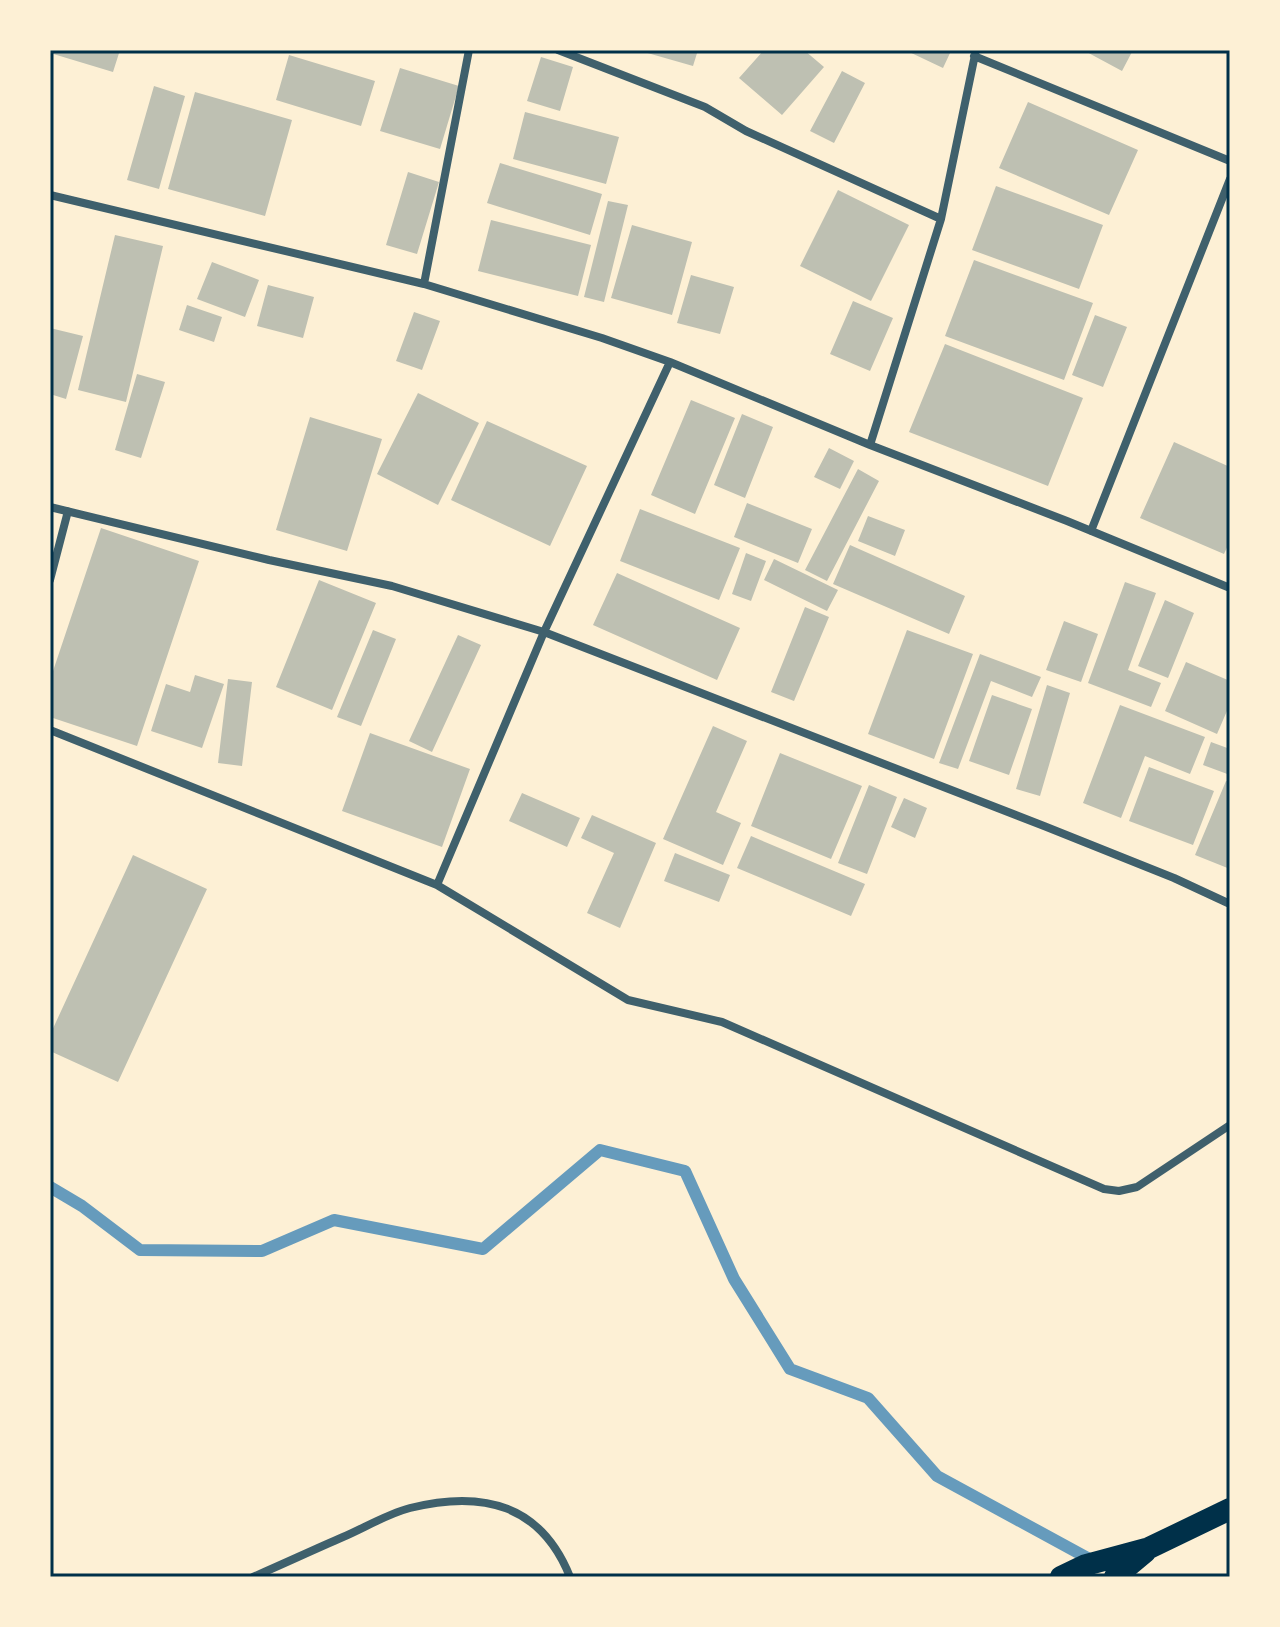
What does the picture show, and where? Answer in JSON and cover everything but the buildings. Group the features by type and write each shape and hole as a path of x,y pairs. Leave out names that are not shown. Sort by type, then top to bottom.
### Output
{"highway":[{"path":"1061,1577 1086,1565 1149,1548 1230,1509"},
{"path":"1115,1577 1149,1548"}],"street":[{"path":"424,284 469,50"},
{"path":"558,50 692,101 746,131 941,219"},
{"path":"870,445 941,219 975,53 1230,161"},
{"path":"1091,531 1230,179"},
{"path":"50,195 424,284 602,338 670,362 1230,588"},
{"path":"437,885 544,632 670,362"},
{"path":"50,507 392,586 544,632 1044,826 1230,904"},
{"path":"50,580 68,511"},
{"path":"50,730 437,885 628,1000 722,1022 1104,1189 1119,1191 1137,1187 1230,1125"},
{"path":"253,1577 407,1509 452,1500 512,1510 531,1520 560,1552 570,1577"}],"waterway":[{"path":"50,1187 82,1206 140,1250 262,1251 334,1220 483,1249 600,1150 685,1171 734,1279 790,1369 868,1398 937,1476 1095,1562"}]}
